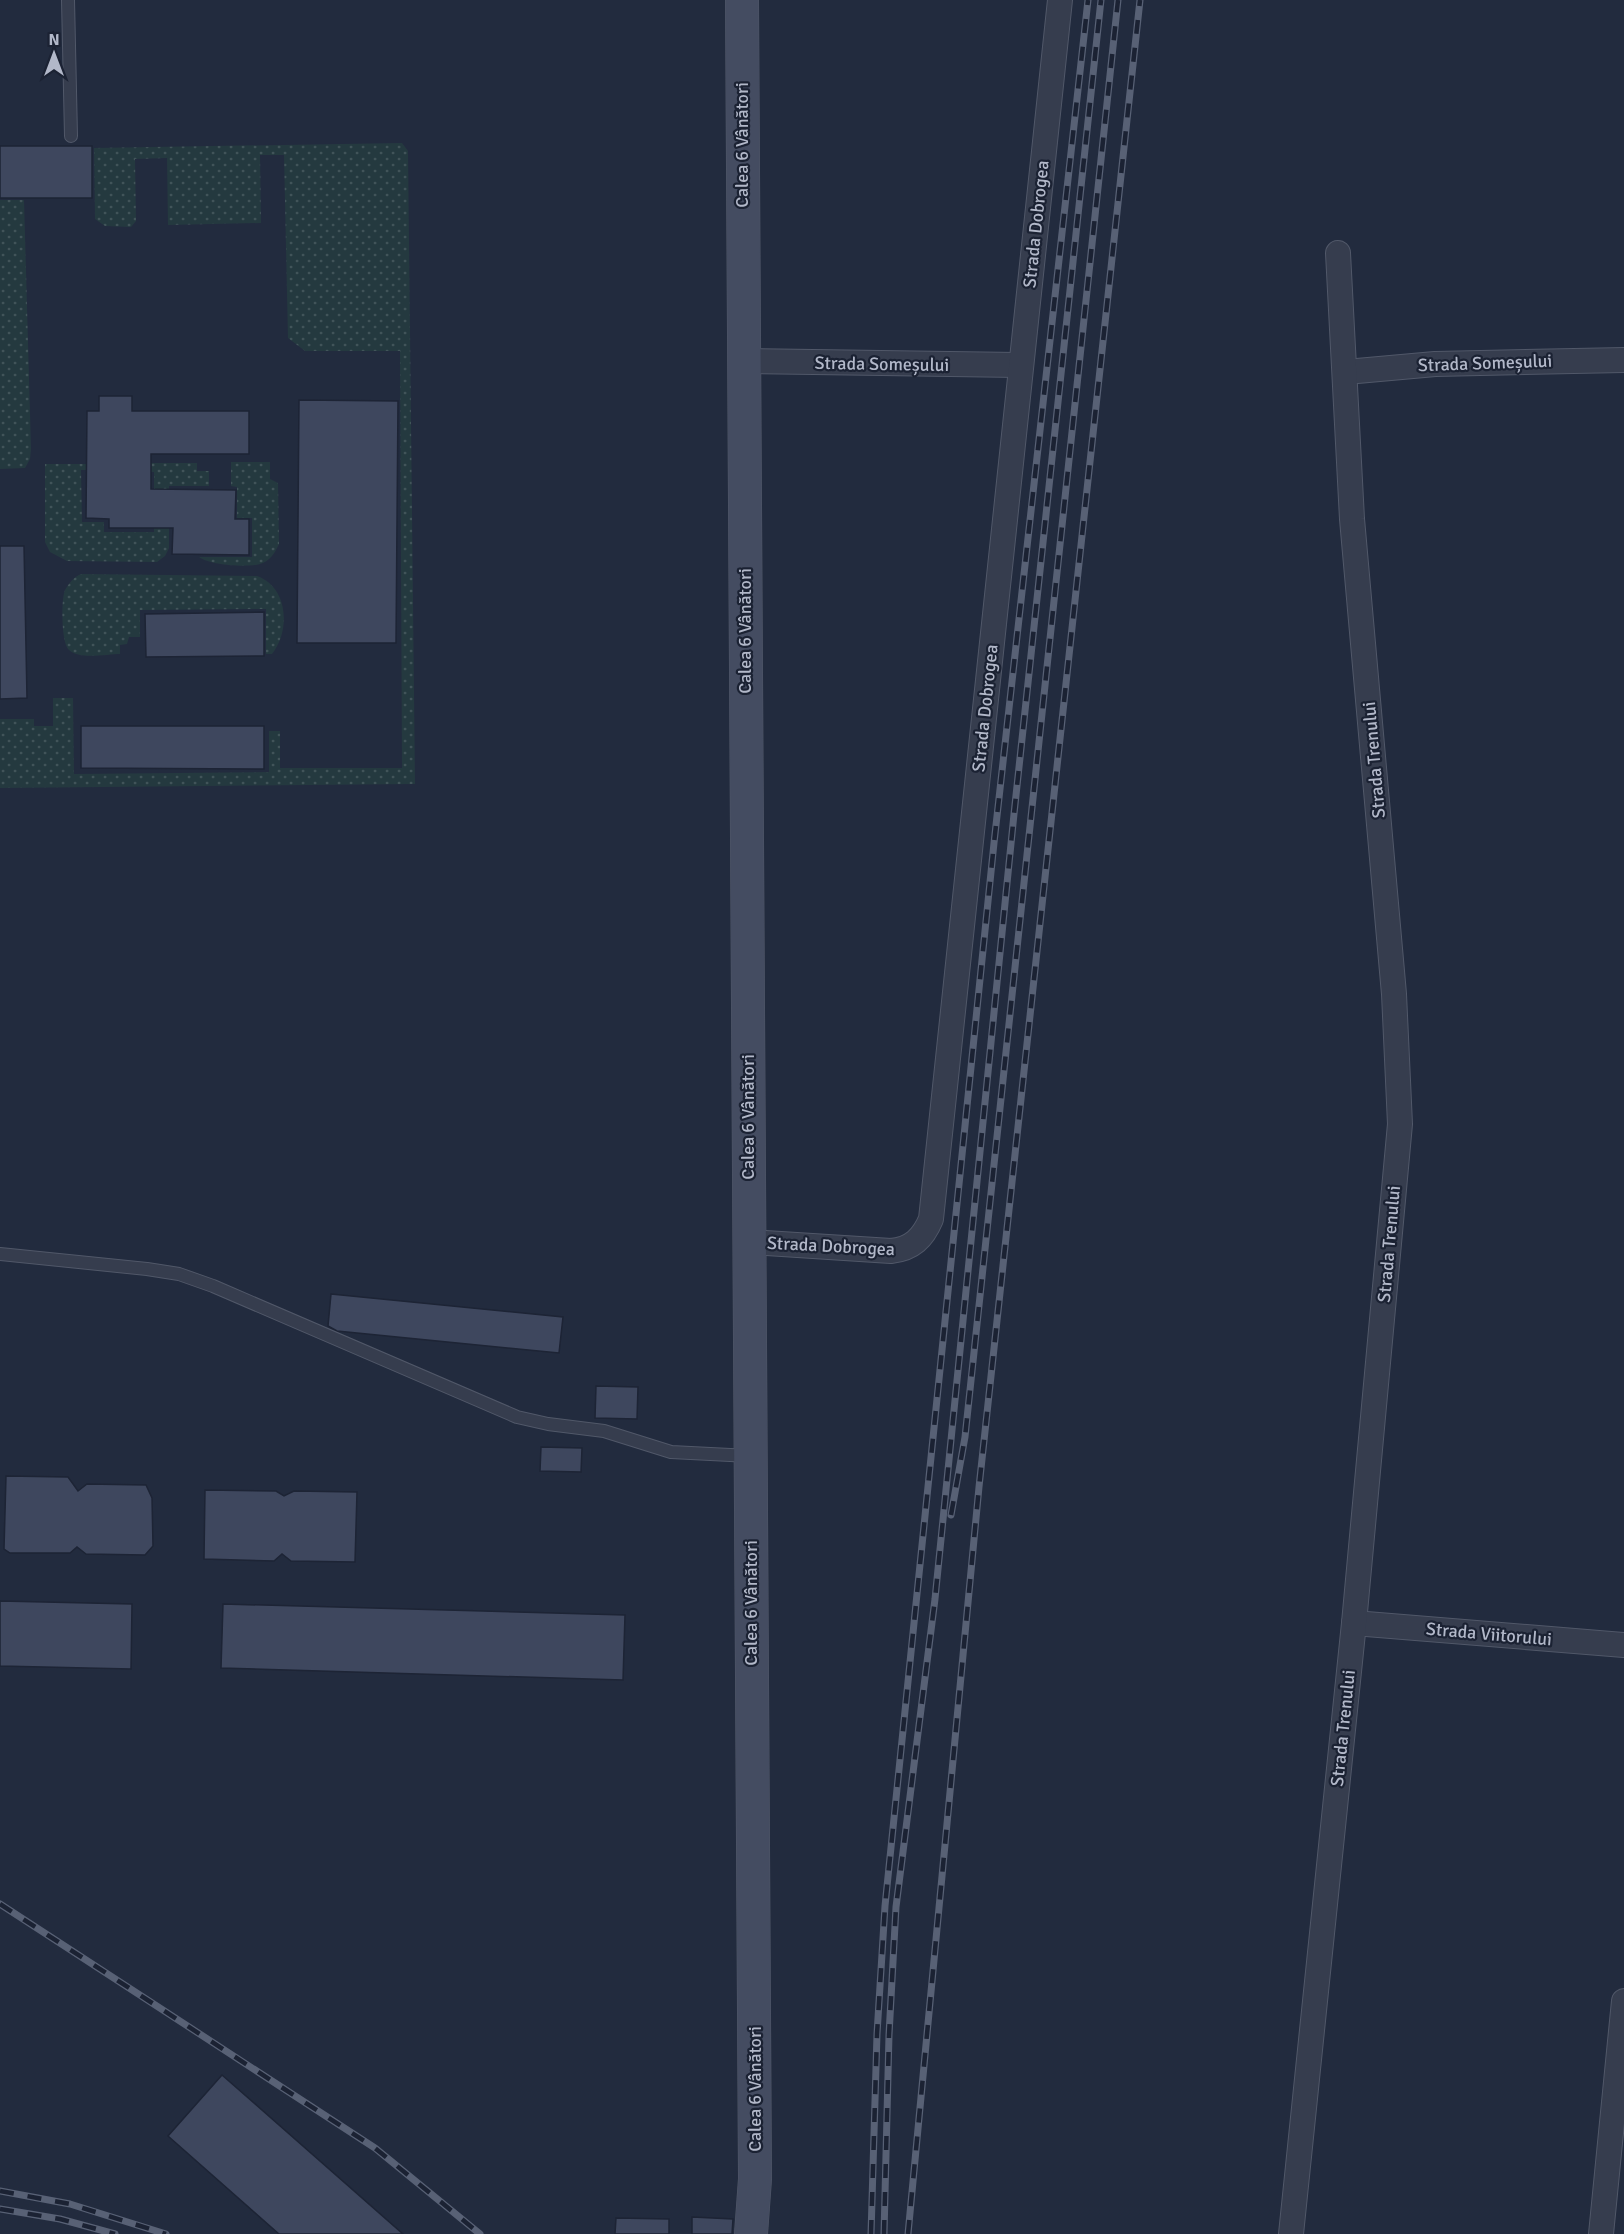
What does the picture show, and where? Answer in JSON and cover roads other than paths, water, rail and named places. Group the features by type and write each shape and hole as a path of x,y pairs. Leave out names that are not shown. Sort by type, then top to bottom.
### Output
{"main road":[{"name":"Calea 6 Vânători","path":"741,0 755,2167 752,2234"}],"street":[{"name":"Strada Dobrogea","path":"749,1242 905,1250 924,1234 931,1219 1060,0"},
{"name":"Strada Trenului","path":"1291,2234 1354,1623 1400,1114 1394,994 1352,519 1338,253"},
{"name":"Strada Someșului","path":"1346,372 1435,364 1624,360"},
{"name":"Strada Someșului","path":"743,361 1022,365"},
{"name":"Strada Viitorului","path":"1354,1623 1624,1644"},
{"path":"1601,2234 1624,2001"}],"lane":[{"path":"69,0 71,136"},
{"path":"0,1254 179,1274 213,1286 517,1417 604,1431 671,1452 750,1456"}],"railway":[{"path":"871,2234 877,2034 885,1906 994,843 1088,0"},
{"path":"884,2234 889,2035 896,1907 935,1599 1014,814 1101,0"},
{"path":"951,1515 965,1437 1118,0"},
{"path":"908,2234 979,1487 1140,0"},
{"path":"0,1904 375,2148 480,2234"},
{"path":"0,2191 70,2204 166,2234"},
{"path":"0,2209 60,2219 115,2234"}]}
